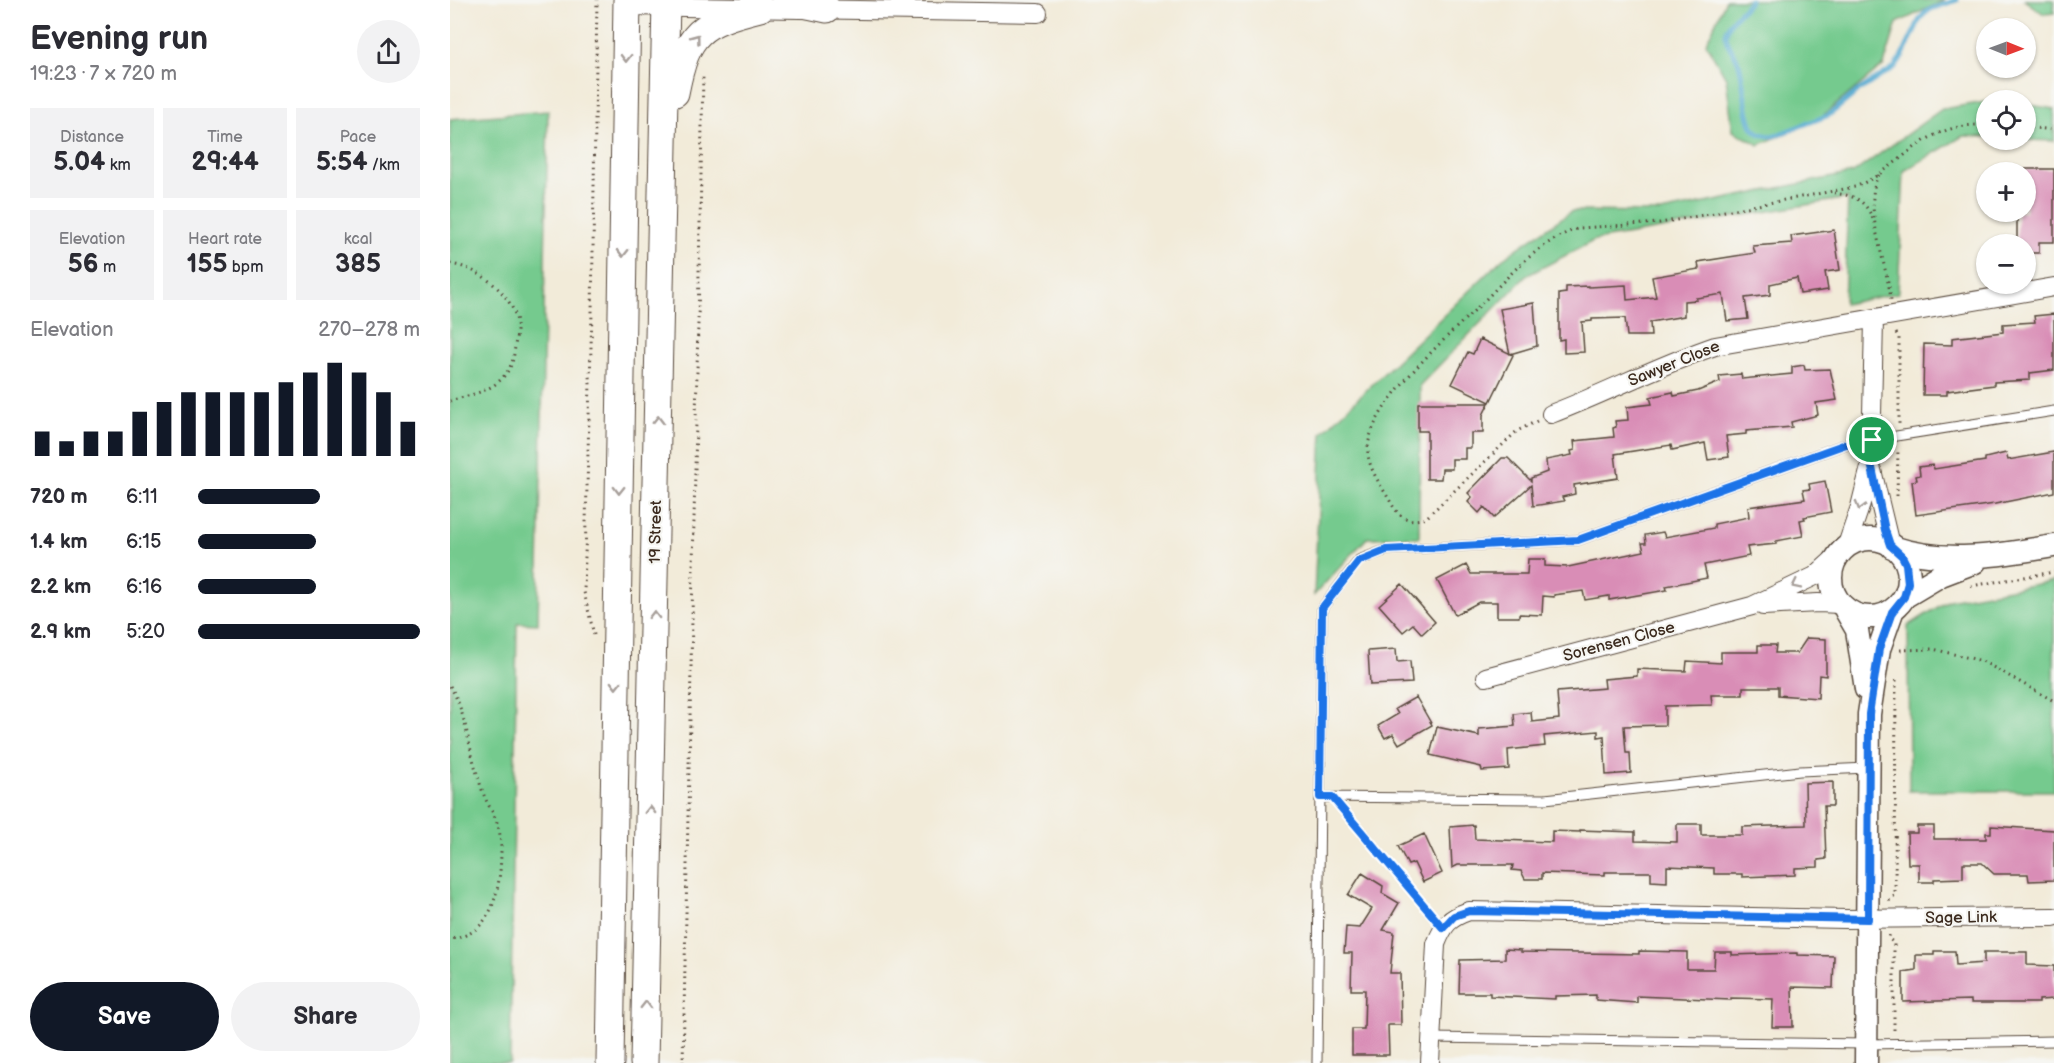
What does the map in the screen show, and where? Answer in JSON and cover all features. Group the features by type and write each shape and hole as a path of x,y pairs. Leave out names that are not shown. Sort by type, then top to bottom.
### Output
{"main road":[{"path":"786,0 827,9"},
{"path":"610,1063 627,3"},
{"name":"19 Street","path":"644,1063 666,3"},
{"path":"664,153 680,71 694,37 713,22 726,16 760,8"}],"street":[{"path":"627,3 1038,13"},
{"name":"Sawyer Close","path":"1551,414 1693,353 1715,346 2054,287"},
{"path":"1866,1054 1869,714 1857,630 1831,584 1832,568 1841,553 1860,507 1871,463 1874,319"},
{"path":"1869,714 1879,649 1908,583 1906,564 1902,556 1891,546 1871,463"},
{"path":"1841,553 1852,544 1872,539 1911,554 1939,558 1991,556 2054,546"},
{"name":"Sorensen Close","path":"1486,677 1752,606 1815,576 1841,553"},
{"path":"1843,607 1869,617 1880,617 1941,575 1991,556"},
{"name":"Sorensen Close","path":"1752,606 1818,603 1843,607"},
{"name":"Sage Link","path":"1443,928 1454,916 1469,911 1868,919 2054,917"},
{"path":"1430,1063 1436,944 1443,928"}],"lane":[{"path":"1317,1063 1322,608 1359,561 1386,550 1578,540 1846,444 2054,411"},
{"path":"1320,797 1545,799 1800,771 1869,768"},
{"path":"1431,1038 1866,1054 1894,1044 2054,1041"}],"path":[{"path":"595,642 584,592 592,312 597,0"},
{"path":"683,1063 704,70"},
{"path":"1551,414 1517,431 1426,518 1415,521 1402,517 1393,506 1369,462 1368,447 1372,432 1409,374 1532,255 1569,231 1581,228 1660,223 1855,187 1881,173 1907,151 1931,136 1959,125 1976,125"},
{"path":"2036,128 2054,130"},
{"path":"1881,173 1873,188 1874,220 1891,299"},
{"path":"1829,193 1858,199 1867,206 1874,220"},
{"path":"450,264 470,268 494,286 512,308 517,333 513,361 504,377 495,385 479,393 450,401"},
{"path":"1966,587 2054,572"},
{"path":"1897,644 1896,650 1933,649 1982,661 2054,701"},
{"path":"1889,900 1895,895 1896,673"},
{"path":"450,686 455,694 464,723 479,782 498,824 501,846 498,885 490,913 471,933 461,938 450,939"},
{"path":"1332,797 1443,928"},
{"path":"1889,939 1894,943 1894,1044"}],"green space":[{"path":"1726,0 1945,0 1897,23 1884,65 1820,118 1759,145 1733,131 1726,78 1706,43"},
{"path":"2024,0 2054,0 2054,13 2044,14"},
{"path":"1976,104 1976,137 1963,136 1904,171 1898,293 1844,304 1848,198 1595,240 1526,276 1420,385 1419,537 1367,538 1314,595 1322,433 1502,259 1572,211 1661,212 1853,173 1942,109"},
{"path":"2036,106 2054,109 2054,141 2036,140"},
{"path":"548,111 538,624 517,623 510,1063 450,1063 450,119"},
{"path":"2054,581 2054,791 1909,791 1908,626 1949,600"}],"building":[{"path":"2036,169 2054,169 2054,242 2039,242 2039,253 2036,253 2036,234 2017,234 2017,222 2036,222"},
{"path":"1834,230 1840,270 1825,272 1828,290 1800,294 1797,278 1770,284 1770,295 1745,298 1748,319 1727,321 1723,294 1684,301 1684,316 1650,322 1651,336 1627,336 1625,318 1592,319 1592,321 1582,322 1584,352 1564,353 1564,339 1559,340 1559,294 1566,293 1566,287 1626,285 1627,300 1656,297 1652,277 1699,269 1698,262 1755,253 1753,246 1792,243 1791,236"},
{"path":"1534,303 1537,346 1510,354 1500,309"},
{"path":"2054,314 2054,370 2030,373 2030,380 1994,382 1994,385 1947,391 1947,395 1923,395 1924,344 1952,345 1952,338 2003,332 2003,324 2035,322 2034,316"},
{"path":"1480,339 1513,355 1490,402 1452,384 1468,352 1473,354"},
{"path":"1804,365 1805,370 1830,369 1837,400 1816,403 1818,415 1791,422 1792,427 1746,431 1746,434 1726,436 1729,457 1708,460 1705,443 1672,450 1671,445 1615,454 1618,478 1574,485 1575,494 1562,497 1564,501 1533,506 1531,485 1494,518 1484,507 1479,513 1468,502 1472,497 1468,493 1502,458 1508,458 1531,481 1531,478 1547,472 1546,460 1572,455 1571,451 1575,450 1574,441 1614,437 1615,421 1628,420 1627,407 1652,404 1650,397 1673,392 1674,396 1698,391 1720,382 1719,376 1741,374 1742,379 1792,374 1792,367"},
{"path":"1418,403 1489,403 1483,415 1483,433 1471,433 1471,448 1465,448 1465,459 1452,459 1452,469 1442,469 1441,479 1427,479 1427,431 1418,431"},
{"path":"2054,452 2054,492 1995,504 1916,515 1912,481 1917,480 1916,476 1920,475 1919,467 1933,465 1934,469 1985,461 1985,458 2006,453 2008,460"},
{"path":"1825,481 1831,512 1804,517 1805,519 1800,520 1803,536 1776,541 1776,544 1747,547 1749,556 1704,565 1707,578 1666,586 1667,590 1609,600 1609,596 1585,600 1583,591 1554,595 1554,597 1543,596 1542,615 1519,614 1519,617 1497,617 1497,602 1479,602 1455,615 1437,580 1466,565 1471,574 1527,574 1528,559 1545,559 1545,566 1568,567 1644,551 1642,543 1646,543 1645,535 1663,532 1665,537 1714,528 1714,524 1749,517 1748,507 1805,499 1803,490 1810,489 1809,484"},
{"path":"1402,584 1435,622 1422,634 1413,624 1403,632 1379,605"},
{"path":"1807,638 1826,639 1826,676 1819,675 1818,698 1778,695 1778,687 1743,687 1743,695 1711,695 1712,705 1665,706 1665,725 1624,726 1626,753 1630,753 1631,773 1606,775 1604,736 1598,737 1598,731 1544,736 1545,746 1508,750 1509,769 1482,771 1481,767 1430,755 1437,727 1479,736 1479,729 1515,726 1514,714 1531,712 1532,722 1559,719 1557,692 1605,688 1604,679 1637,676 1637,669 1686,671 1687,661 1721,663 1721,652 1758,652 1758,645 1776,645 1775,653 1797,653"},
{"path":"1396,649 1397,662 1410,661 1412,683 1370,685 1368,651"},
{"path":"1416,697 1432,725 1399,744 1393,734 1385,738 1378,726 1398,714 1395,709"},
{"path":"1833,782 1833,806 1824,806 1826,859 1818,860 1818,867 1795,868 1795,875 1742,877 1742,874 1714,874 1714,868 1667,866 1667,882 1651,881 1651,872 1605,872 1605,875 1542,873 1542,879 1525,879 1521,871 1512,870 1513,865 1458,865 1452,868 1450,827 1474,825 1475,839 1552,842 1552,831 1580,832 1580,830 1635,832 1635,841 1677,842 1677,824 1701,824 1701,835 1742,835 1742,827 1806,825 1805,783"},
{"path":"1917,826 1934,826 1934,839 1986,839 1986,833 1991,833 1991,826 2054,830 2054,880 2029,881 2028,874 1994,874 1982,863 1963,863 1963,878 1919,882 1919,864 1908,864 1907,833 1917,833"},
{"path":"1424,834 1442,873 1423,882 1414,863 1408,865 1398,846"},
{"path":"1362,873 1383,886 1382,893 1399,903 1383,930 1394,932 1390,973 1400,973 1401,1025 1388,1025 1389,1055 1352,1055 1352,1029 1364,1029 1365,990 1351,990 1352,953 1344,953 1346,927 1360,928 1372,909 1348,895"},
{"path":"1505,949 1521,950 1521,952 1639,954 1639,951 1687,952 1687,969 1714,969 1715,952 1732,952 1732,955 1797,953 1797,955 1834,956 1833,988 1792,987 1793,1027 1772,1027 1773,999 1731,998 1731,1000 1637,996 1637,1003 1596,1000 1596,995 1555,996 1555,999 1490,996 1490,993 1459,993 1460,960 1505,959"},
{"path":"1934,951 1955,951 1956,965 1984,963 1984,952 2027,952 2027,965 2054,966 2054,999 2039,1000 2039,1003 1971,1003 1971,1000 1903,1002 1903,972 1916,970 1916,955 1934,955"}],"waterway":[{"path":"1750,0 1730,24 1726,38 1739,64 1750,123 1760,134 1774,136 1829,115 1858,91 1895,67 1925,13 1957,0"}],"route":[{"path":"1872,440 1871,463 1885,530 1890,545 1902,556 1906,564 1908,583 1904,597 1892,612 1879,649 1869,714 1868,919 1469,911 1454,916 1443,928 1332,797 1320,797 1322,608 1359,561 1386,550 1578,540 1846,444 1872,440"}]}
